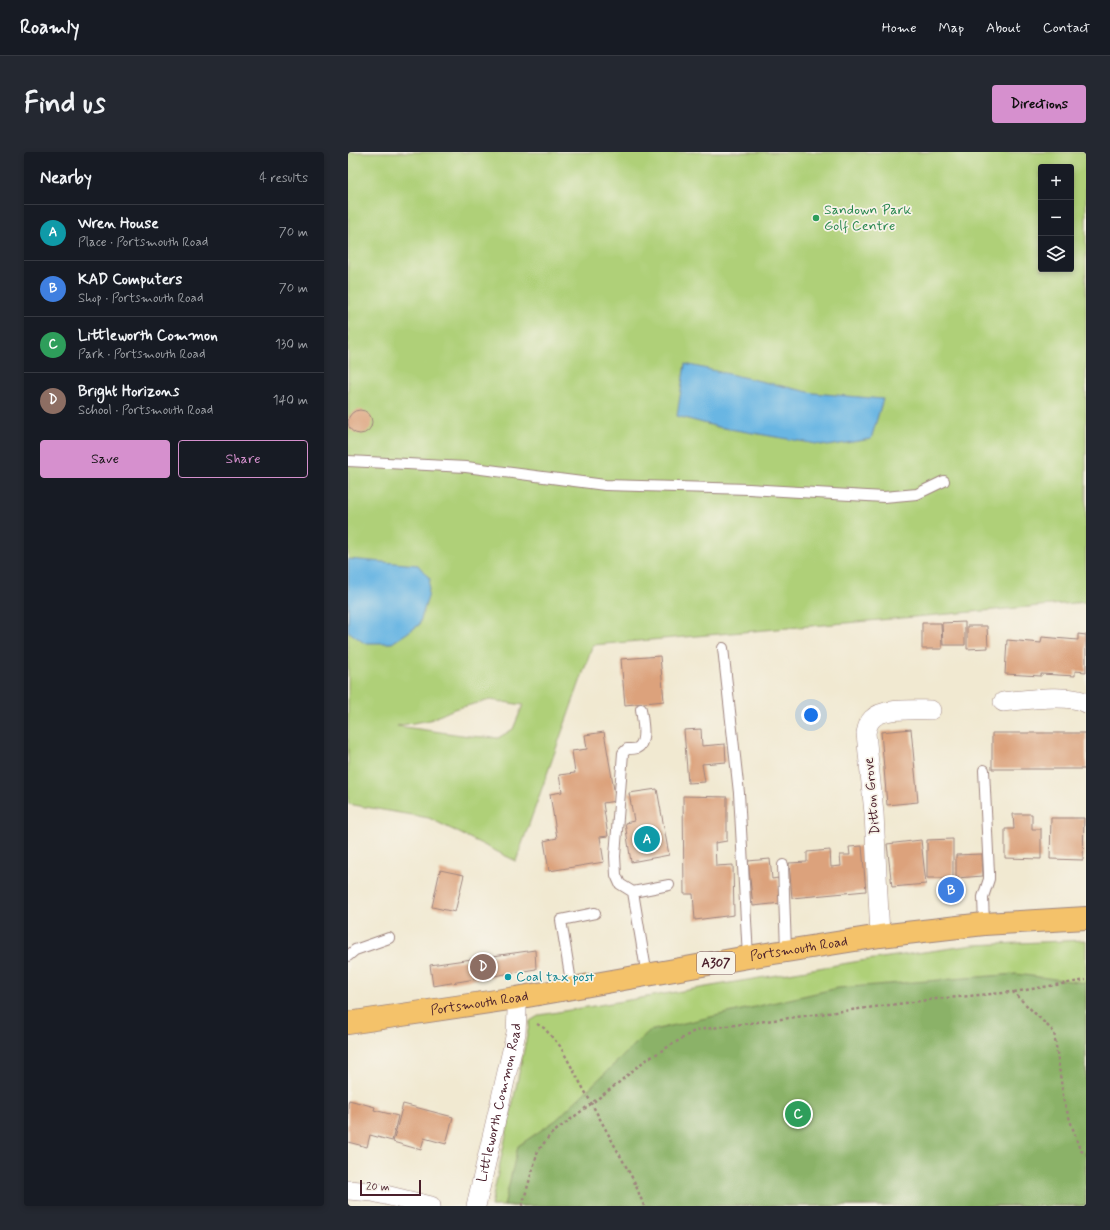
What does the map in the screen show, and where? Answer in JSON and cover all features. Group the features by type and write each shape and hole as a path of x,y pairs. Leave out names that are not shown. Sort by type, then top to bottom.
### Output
{"main road":[{"name":"Portsmouth Road","path":"348,1023 516,1004 572,988 647,976 786,950 880,936 984,924 1086,918"}],"street":[{"path":"1003,702 1064,698 1081,700 1086,704"},
{"name":"Ditton Grove","path":"880,936 874,813 866,733 868,723 876,715 886,712 931,710"},
{"name":"Littleworth Common Road","path":"476,1206 516,1033 516,1004"},
{"path":"348,1190 373,1192 431,1206"}],"lane":[{"path":"348,461 466,467 605,485 749,489 884,497 917,494 944,481"},
{"path":"723,648 738,793 748,957"},
{"path":"641,708 644,737 642,743 637,748 627,749 623,753 615,856 616,875 620,884 633,892 669,885"},
{"path":"984,770 989,879 983,897 984,924"},
{"path":"783,865 786,950"},
{"path":"633,892 647,976"},
{"path":"572,988 561,920 595,913"},
{"path":"348,956 355,950 389,938"}],"path":[{"path":"522,1206 538,1151 550,1135 643,1062 696,1030 936,999 1013,992 1086,980"},
{"path":"1013,992 1054,1032 1064,1102 1080,1150 1086,1154"},
{"path":"516,1004 544,1028 560,1046 634,1181 644,1206"}],"green space":[{"path":"348,152 1086,152 1086,602 593,645 516,861 429,818 348,804","holes":["490,700 523,705 513,729 498,738 469,736 397,726 430,720 454,709"]},
{"path":"1086,940 1086,1206 491,1206 530,1021 540,1015 860,961 974,945"},
{"path":"1016,974 1086,983 1086,1206 504,1206 518,1146 556,1120 649,1031 838,988"}],"water":[{"path":"685,364 813,393 883,399 871,439 828,446 718,427 677,416"},
{"path":"348,559 418,565 430,579 428,597 419,625 392,643 364,643 348,631"}],"building":[{"path":"360,410 369,413 372,422 369,431 360,434 351,431 348,422 351,413"},
{"path":"965,622 965,645 943,645 942,623"},
{"path":"922,623 941,623 942,649 922,649"},
{"path":"967,626 987,626 988,648 967,649"},
{"path":"1078,634 1086,635 1086,672 1075,671 1075,676 1005,674 1007,640 1041,643 1042,637 1078,640"},
{"path":"660,656 664,701 625,705 621,659"},
{"path":"701,729 702,746 725,744 726,762 702,764 705,782 688,783 684,730"},
{"path":"911,729 918,802 887,805 881,732"},
{"path":"604,732 616,801 603,803 608,836 600,837 604,862 549,871 544,841 557,838 550,794 562,792 559,775 575,773 572,751 587,749 585,735"},
{"path":"992,733 1086,733 1086,769 992,769"},
{"path":"657,789 669,855 631,862 625,823 634,821 629,793"},
{"path":"683,796 727,797 727,841 715,843 716,866 733,865 734,915 695,920 693,894 684,894"},
{"path":"1013,814 1032,814 1032,829 1041,829 1041,859 1005,858 1005,829 1014,829"},
{"path":"1051,818 1084,818 1083,860 1050,859"},
{"path":"953,839 953,878 927,878 927,840"},
{"path":"921,840 926,884 892,887 887,844"},
{"path":"862,846 866,891 792,898 789,863 807,862 807,852 830,850 831,867 841,866 840,855 850,855 849,847"},
{"path":"982,854 983,876 956,878 956,855"},
{"path":"770,859 772,879 778,878 781,903 753,906 748,861"},
{"path":"440,870 464,875 455,912 432,907"},
{"path":"958,881 960,898 943,899 942,882"},
{"path":"535,950 536,969 433,986 430,965"},
{"path":"349,1100 375,1107 374,1110 398,1116 392,1141 370,1135 367,1147 348,1142"},
{"path":"403,1104 453,1117 446,1144 424,1138 421,1150 393,1142"}],"place":[{"name":"Sandown Park Golf Centre","path":"816,218"},
{"name":"Wren House","path":"647,839"},
{"name":"KAD Computers","path":"951,890"},
{"name":"Bright Horizons","path":"483,967"},
{"name":"Coal tax post","path":"508,977"},
{"name":"Littleworth Common","path":"798,1114"}]}
